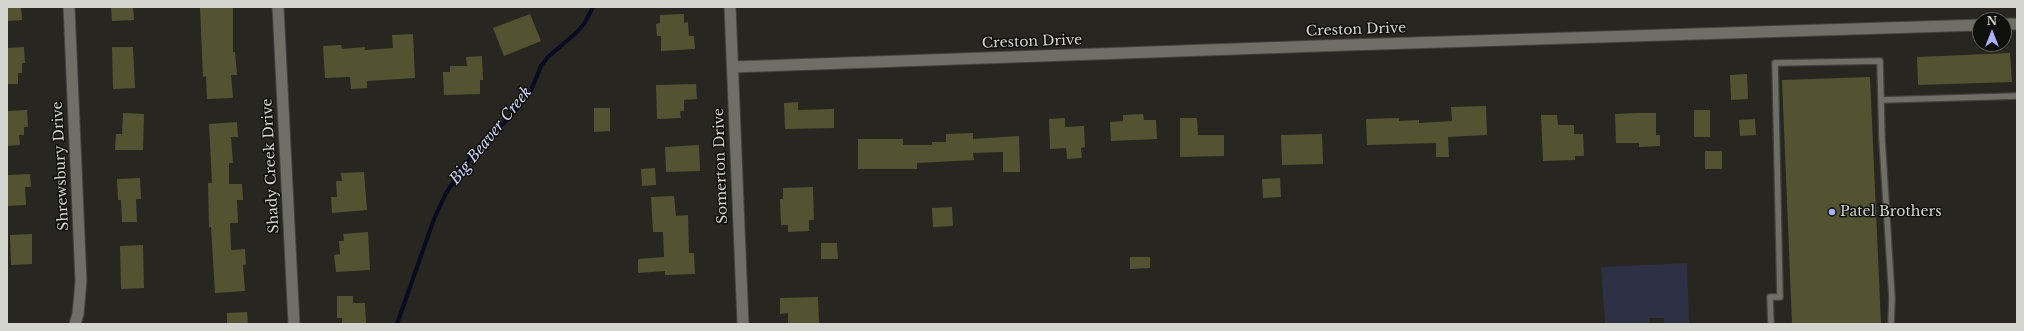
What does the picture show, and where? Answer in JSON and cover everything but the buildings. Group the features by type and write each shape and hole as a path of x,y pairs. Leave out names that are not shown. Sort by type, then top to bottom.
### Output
{"street":[{"name":"Shrewsbury Drive","path":"69,7 81,281 78,314 75,324"},
{"name":"Shady Creek Drive","path":"278,7 294,324"},
{"name":"Somerton Drive","path":"730,7 744,324"},
{"name":"Creston Drive","path":"733,67 1347,45 1972,25"}],"lane":[{"path":"1771,324 1770,297 1780,297 1775,63 1880,60 1892,298 1890,324"},
{"path":"1881,100 2017,96"}],"shaded area":[{"path":"1687,263 1689,324 1664,324 1664,318 1649,318 1650,324 1605,324 1601,267"}],"waterway":[{"name":"Big Beaver Creek","path":"397,324 434,219 446,193 473,154 508,119 527,97 541,66 548,57 576,33 584,24 593,7"}],"place":[{"name":"Patel Brothers","path":"1832,212"}]}
